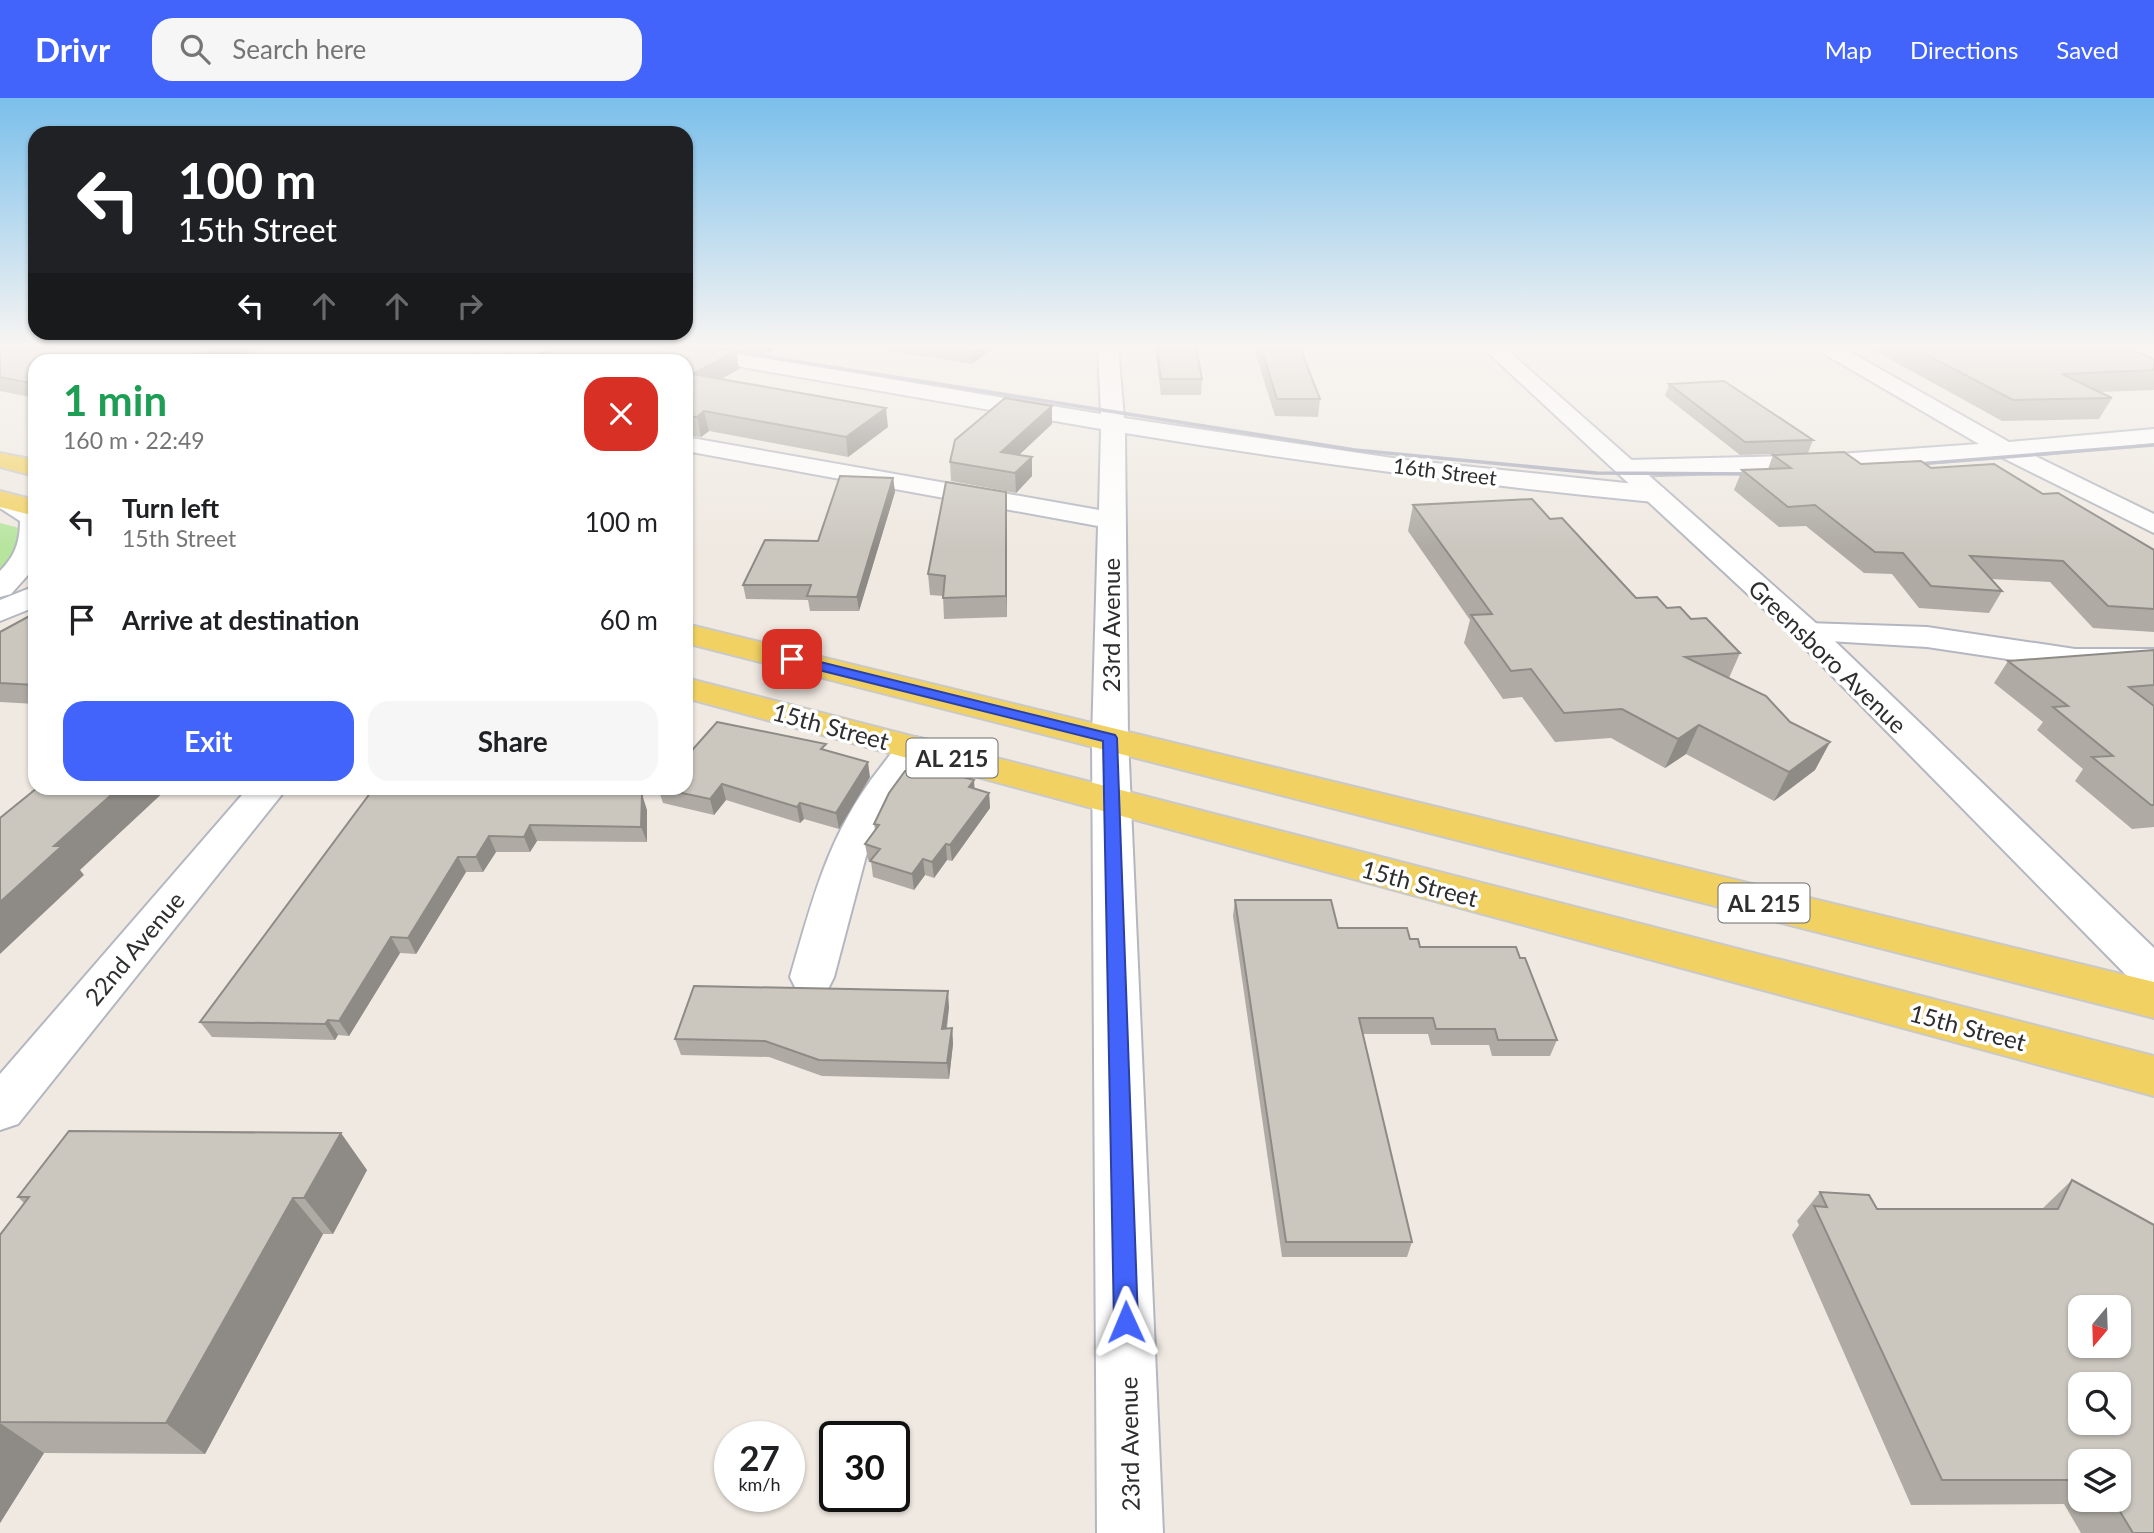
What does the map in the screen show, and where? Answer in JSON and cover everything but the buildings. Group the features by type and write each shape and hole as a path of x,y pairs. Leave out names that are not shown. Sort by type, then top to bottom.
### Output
{"main road":[{"path":"0,460 28,466"},
{"name":"AL 215","path":"693,635 2154,1000"},
{"name":"15th Street","path":"693,690 2154,1076"}],"street":[{"name":"16th Street","path":"1071,415 1306,454 1572,488 1654,494"},
{"name":"23rd Avenue","path":"1113,415 1110,738 1114,803 1130,1533"},
{"name":"Greensboro Avenue","path":"1568,415 1807,632 2154,975"},
{"path":"1944,415 2005,450 2154,525"},
{"path":"1627,468 1788,465 2005,450 2154,436"},
{"path":"693,445 1110,520"},
{"path":"0,589 16,573 28,554"},
{"path":"0,612 28,598"},
{"path":"1807,632 1927,637 2019,653 2075,659 2154,659"},
{"path":"812,976 846,856 872,804 915,748"},
{"name":"22nd Avenue","path":"0,1109 262,795"}],"green space":[{"path":"0,523 28,530 28,571 0,585"}],"railway":[{"path":"1134,415 1355,450 1596,473 1758,474"},
{"path":"1905,465 2154,445"}],"route":[{"path":"792,659 1110,738 1115,832 1126,1322"}]}
